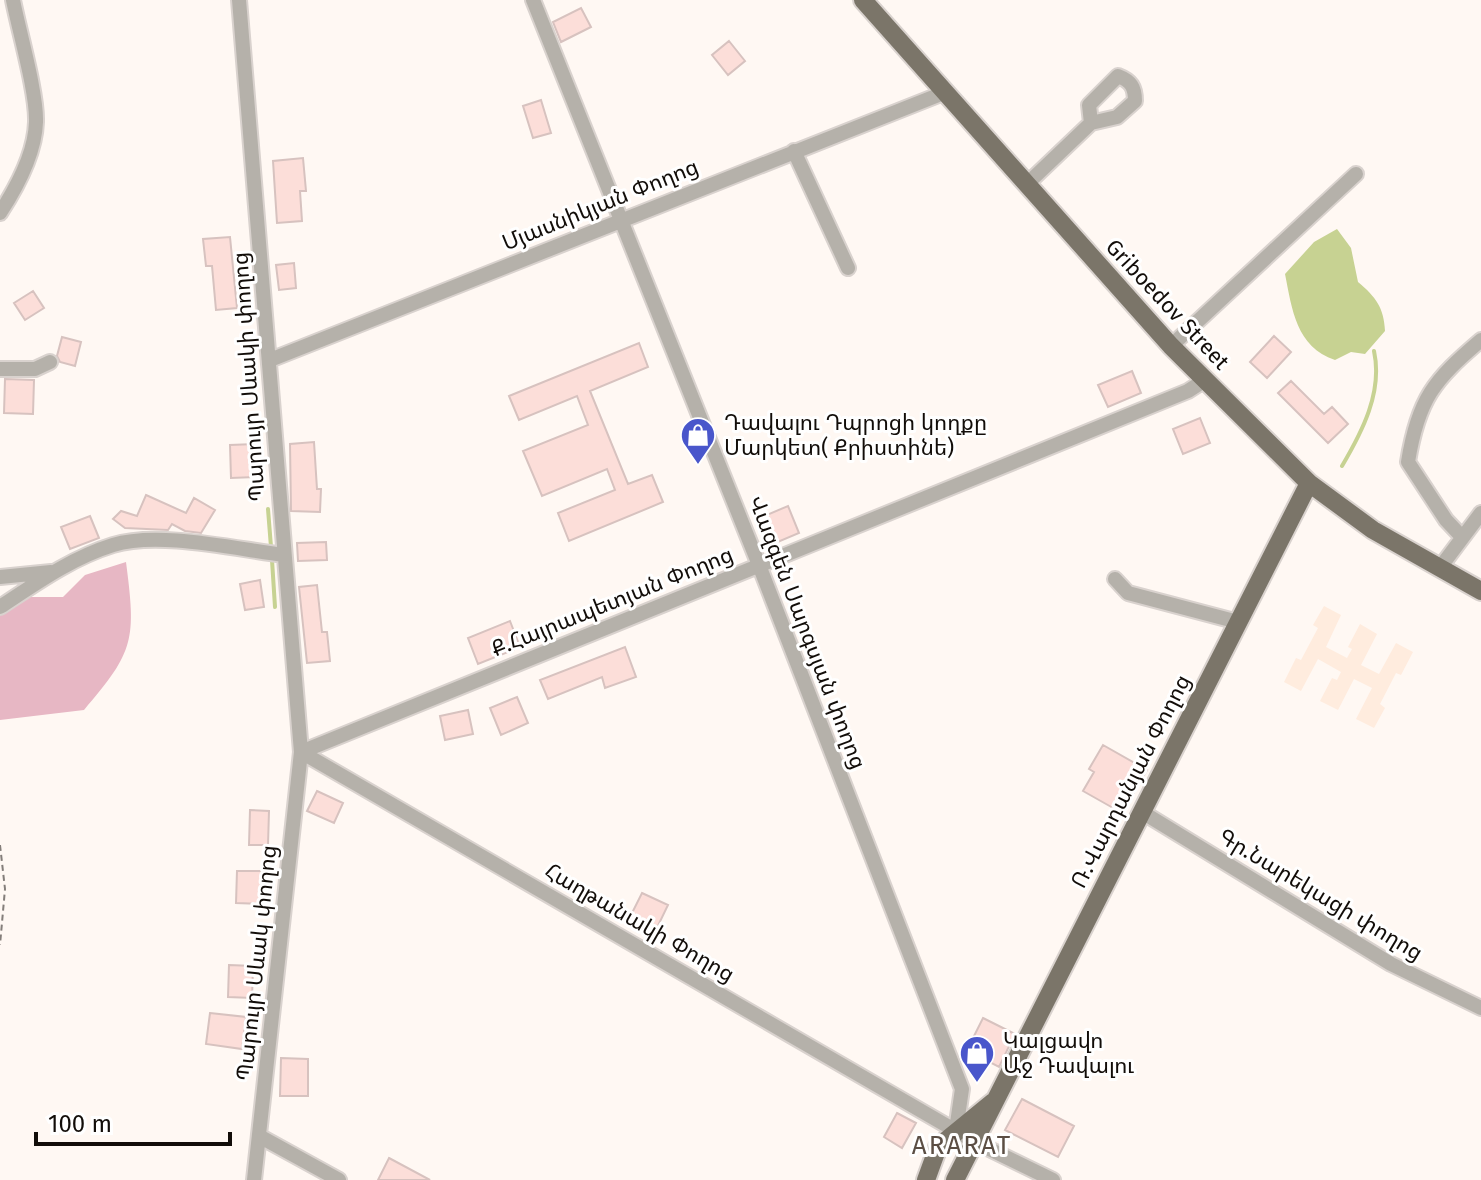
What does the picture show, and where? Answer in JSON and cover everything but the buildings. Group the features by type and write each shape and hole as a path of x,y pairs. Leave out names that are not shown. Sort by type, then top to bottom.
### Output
{"main road":[{"name":"Griboedov Street","path":"863,0 1171,346 1309,483 1373,530 1481,591"},
{"name":"Ռ.Վարդանյան Փողոց","path":"955,1180 1309,483"},
{"path":"926,1180 938,1147 995,1101"}],"street":[{"path":"0,213 14,192 30,153 36,121 13,0"},
{"name":"Պարույր Սևակի փողոց","path":"239,0 301,752"},
{"name":"Վազգեն Սարգսյան փողոց","path":"533,0 759,565 962,1089 956,1130"},
{"name":"Մյասնիկյան Փողոց","path":"270,360 621,218 946,92"},
{"path":"1027,184 1091,123"},
{"path":"794,151 848,268"},
{"path":"1171,346 1356,174"},
{"path":"1462,537 1446,520 1408,462 1414,423 1439,376 1481,340"},
{"path":"0,369 35,369 50,362"},
{"name":"Ք.Հայրապետյան Փողոց","path":"301,752 1188,391 1205,380"},
{"path":"1439,569 1481,513"},
{"path":"0,607 52,572 113,545 143,541 284,555"},
{"path":"0,577 52,572"},
{"path":"1115,579 1128,593 1238,622"},
{"name":"Հաղթանակի Փողոց","path":"301,752 956,1130"},
{"name":"Պարույր Սևակ փողոց","path":"254,1180 301,752"},
{"name":"Գր.Նարեկացի փողոց","path":"1142,812 1391,964 1481,1008"},
{"path":"956,1130 1053,1180"},
{"path":"259,1136 339,1180"}],"path":[{"path":"0,845 5,889 0,945"}],"shaded area":[{"path":"1337,229 1351,248 1358,282 1381,309 1385,331 1365,354 1351,352 1335,360 1322,354 1304,336 1294,313 1285,274 1314,242"},
{"path":"126,562 131,609 128,643 101,690 84,710 0,720 0,597 63,597 85,575"},
{"path":"1324,606 1341,615 1326,647 1347,658 1352,649 1348,647 1360,624 1377,634 1361,665 1379,674 1396,643 1413,652 1401,675 1396,673 1380,704 1385,708 1374,728 1356,719 1372,688 1354,679 1338,710 1320,701 1332,678 1337,680 1341,672 1318,659 1301,691 1284,682 1296,658 1301,660 1318,628 1313,625"}],"waterway":[{"path":"1342,466 1369,411 1376,381 1374,351"},
{"path":"268,509 271,547"},
{"path":"272,560 275,607"}],"place":[{"name":"Դավալու Դպրոցի կողքը Մարկետ( Քրիստինե)","path":"698,466"},
{"name":"Կալցավո Աջ Դավալու","path":"977,1084"}],"district":[{"name":"ARARAT","path":"962,1145"}]}
